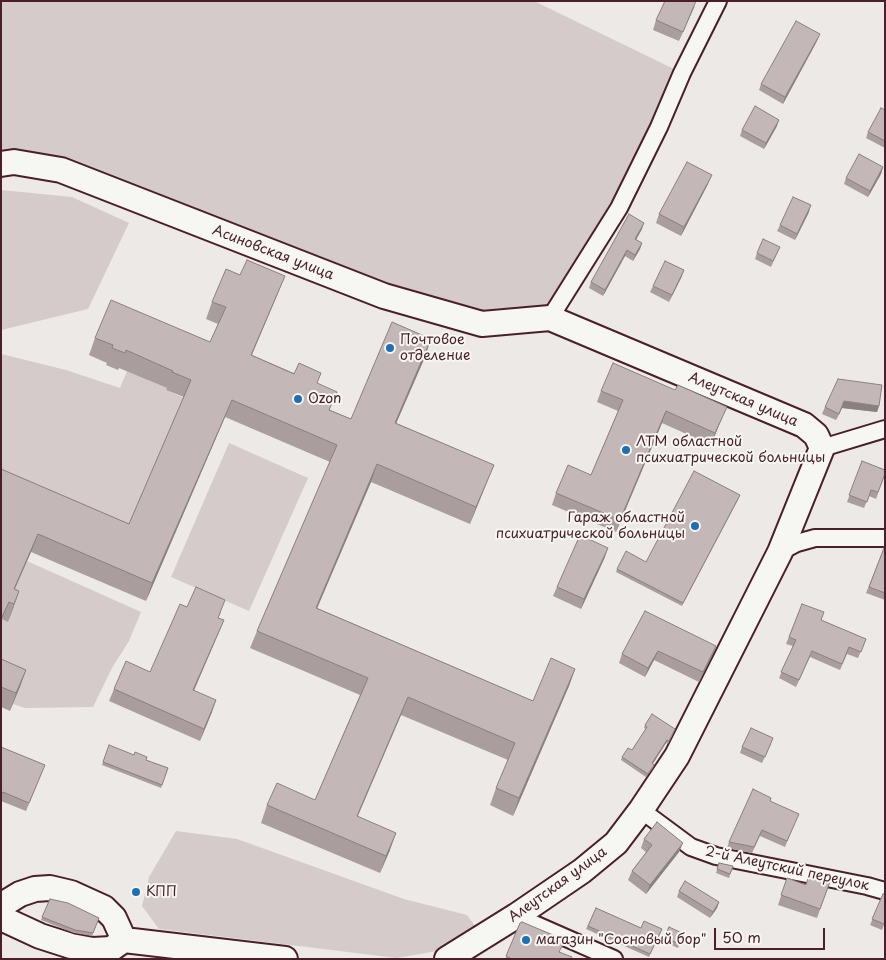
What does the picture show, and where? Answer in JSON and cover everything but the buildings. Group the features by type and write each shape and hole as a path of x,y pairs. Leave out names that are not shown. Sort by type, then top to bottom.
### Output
{"street":[{"path":"550,318 619,208 718,1"},
{"name":"Асиновская улица","path":"1,164 14,162 61,170 384,296 464,319 482,324 550,318"},
{"name":"Алеутская улица","path":"447,959 516,916 582,871 616,843 641,810 677,756 780,552 822,448 816,435 804,425 550,318"},
{"path":"822,448 885,429"},
{"path":"780,552 796,543 815,538 885,538"},
{"name":"2-й Алеутский переулок","path":"641,810 691,847 716,856 885,891"},
{"path":"1,911 7,902 20,894 35,889 50,888 104,908 114,918 124,940"},
{"path":"516,916 614,959"},
{"path":"1,918 40,936 71,946 93,950 111,949 124,940 216,954 285,959"}],"shaded area":[{"path":"1,1 534,1 678,71 616,206 546,313 483,317 1,158"},
{"path":"1,190 72,197 129,223 88,309 1,330"},
{"path":"1,354 66,370 120,388 127,371 167,388 166,390 184,398 123,541 1,489"},
{"path":"229,443 308,478 249,611 171,577"},
{"path":"27,561 141,612 129,641 112,668 93,707 25,708 13,704 20,687 1,679 1,622 2,619 7,621 8,606"},
{"path":"176,831 237,839 404,899 467,915 475,926 437,951 397,958 159,929 142,906 149,877"}],"place":[{"name":"Почтовое отделение","path":"390,348"},
{"name":"Ozon","path":"298,399"},
{"name":"ЛТМ областной психиатрической больницы","path":"626,450"},
{"name":"Гараж областной психиатрической больницы","path":"695,526"},
{"name":"КПП","path":"136,892"},
{"name":"магазин \"Сосновый бор\"","path":"526,940"}]}
